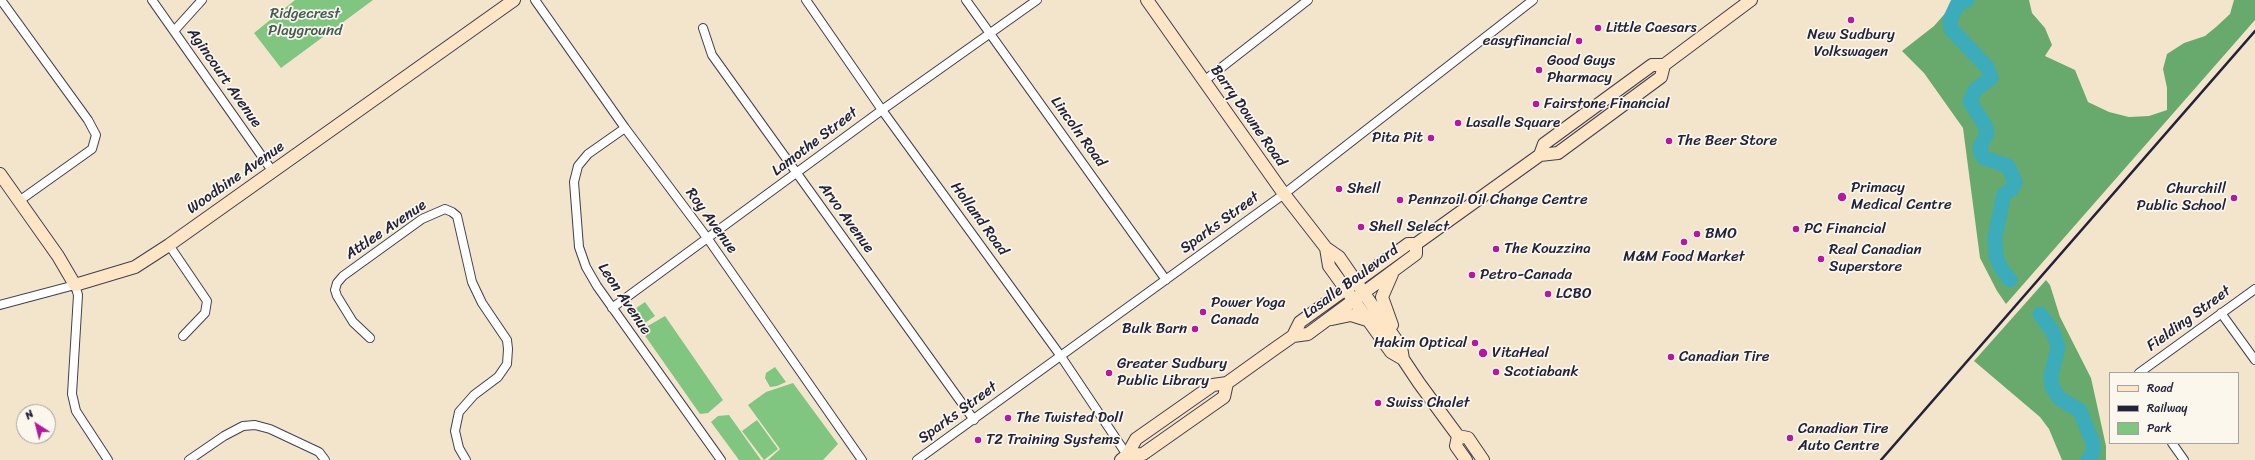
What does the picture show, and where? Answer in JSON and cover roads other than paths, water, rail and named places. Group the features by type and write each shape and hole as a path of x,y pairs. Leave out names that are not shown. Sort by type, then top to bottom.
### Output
{"main road":[{"name":"Woodbine Avenue","path":"75,285 135,267 169,245 514,0"},
{"name":"Barry Downe Road","path":"1147,0 1284,194 1326,248 1339,257 1400,347 1403,359 1458,436 1468,438 1483,460"},
{"name":"Lasalle Boulevard","path":"1293,336 1300,322 1408,244 1416,244 1540,155 1544,144 1652,66 1664,65 1751,0"},
{"path":"0,174 20,201 75,285"},
{"name":"Lasalle Boulevard","path":"1124,458 1136,439 1213,384 1227,383 1293,336 1308,334 1326,321 1416,254 1416,244"},
{"name":"Barry Downe Road","path":"1326,248 1329,266 1391,352 1403,359"},
{"path":"1394,270 1385,286 1382,300 1396,342"},
{"path":"1326,321 1344,315 1367,320"},
{"path":"1124,458 1143,454 1224,397 1227,383"},
{"name":"Barry Downe Road","path":"1458,436 1456,446 1466,460"}],"street":[{"path":"1,0 88,120 96,135 92,148 20,201"},
{"name":"Agincourt Avenue","path":"152,0 273,172"},
{"path":"174,31 202,0"},
{"name":"Roy Avenue","path":"535,0 625,128 708,239 862,460"},
{"name":"Holland Road","path":"806,0 882,110 1060,355 1124,458"},
{"name":"Lincoln Road","path":"966,0 1166,280"},
{"name":"Lamothe Street","path":"612,308 882,110 1037,0"},
{"path":"1204,81 1308,0"},
{"name":"Sparks Street","path":"917,460 1284,194 1533,0"},
{"name":"Arvo Avenue","path":"704,28 712,55 974,420"},
{"name":"Leon Avenue","path":"625,128 588,154 578,166 574,182 579,247 586,267 612,308 721,460"},
{"name":"Attlee Avenue","path":"370,338 353,322 337,296 335,290 337,283 343,276 422,219 445,209 452,212 457,216 472,282 482,303 506,340 508,349 507,364 498,377 474,395 459,412 455,431 459,448 466,460"},
{"path":"169,245 207,301 205,313 183,336"},
{"path":"0,305 75,285 78,295 72,394 78,416 108,460"},
{"name":"Fielding Street","path":"2140,372 2255,289"},
{"path":"2221,313 2255,360"},
{"path":"189,460 224,436 243,426 255,425 270,429 318,452 325,460"},
{"path":"2173,444 2184,460"}],"waterway":[{"path":"1967,0 1957,5 1950,20 1951,29 1987,67 1991,78 1975,90 1970,102 1985,125 1987,133 1980,147 1981,153 1984,158 2008,166 2015,182 2012,189 2004,194 1995,237 1996,257 2001,268 2010,280"},
{"path":"2040,314 2053,332 2058,347 2051,376 2052,387 2059,398 2080,411 2093,443 2093,452 2088,460"}],"railway":[{"path":"1881,460 2255,31"}],"place":[{"name":"New Sudbury Volkswagen","path":"1851,20"},
{"name":"Little Caesars","path":"1598,28"},
{"name":"easyfinancial","path":"1579,41"},
{"name":"Good Guys Pharmacy","path":"1539,70"},
{"name":"Fairstone Financial","path":"1536,104"},
{"name":"Lasalle Square","path":"1458,123"},
{"name":"Pita Pit","path":"1431,138"},
{"name":"The Beer Store","path":"1669,141"},
{"name":"Shell","path":"1339,189"},
{"name":"Primacy Medical Centre","path":"1842,197"},
{"name":"Churchill Public School","path":"2234,198"},
{"name":"Pennzoil Oil Change Centre","path":"1400,200"},
{"name":"Shell Select","path":"1361,227"},
{"name":"PC Financial","path":"1796,229"},
{"name":"BMO","path":"1697,234"},
{"name":"M&M Food Market","path":"1684,242"},
{"name":"The Kouzzina","path":"1496,249"},
{"name":"Real Canadian Superstore","path":"1821,259"},
{"name":"Petro-Canada","path":"1472,275"},
{"name":"LCBO","path":"1548,294"},
{"name":"Power Yoga Canada","path":"1203,312"},
{"name":"Bulk Barn","path":"1195,329"},
{"name":"Hakim Optical","path":"1475,343"},
{"name":"VitaHeal","path":"1483,353"},
{"name":"Canadian Tire","path":"1671,357"},
{"name":"Scotiabank","path":"1496,372"},
{"name":"Greater Sudbury Public Library","path":"1109,373"},
{"name":"Swiss Chalet","path":"1378,403"},
{"name":"The Twisted Doll","path":"1008,418"},
{"name":"Canadian Tire Auto Centre","path":"1790,438"},
{"name":"T2 Training Systems","path":"978,440"}],"park label":[{"name":"Ridgecrest Playground","path":"305,22"}]}
